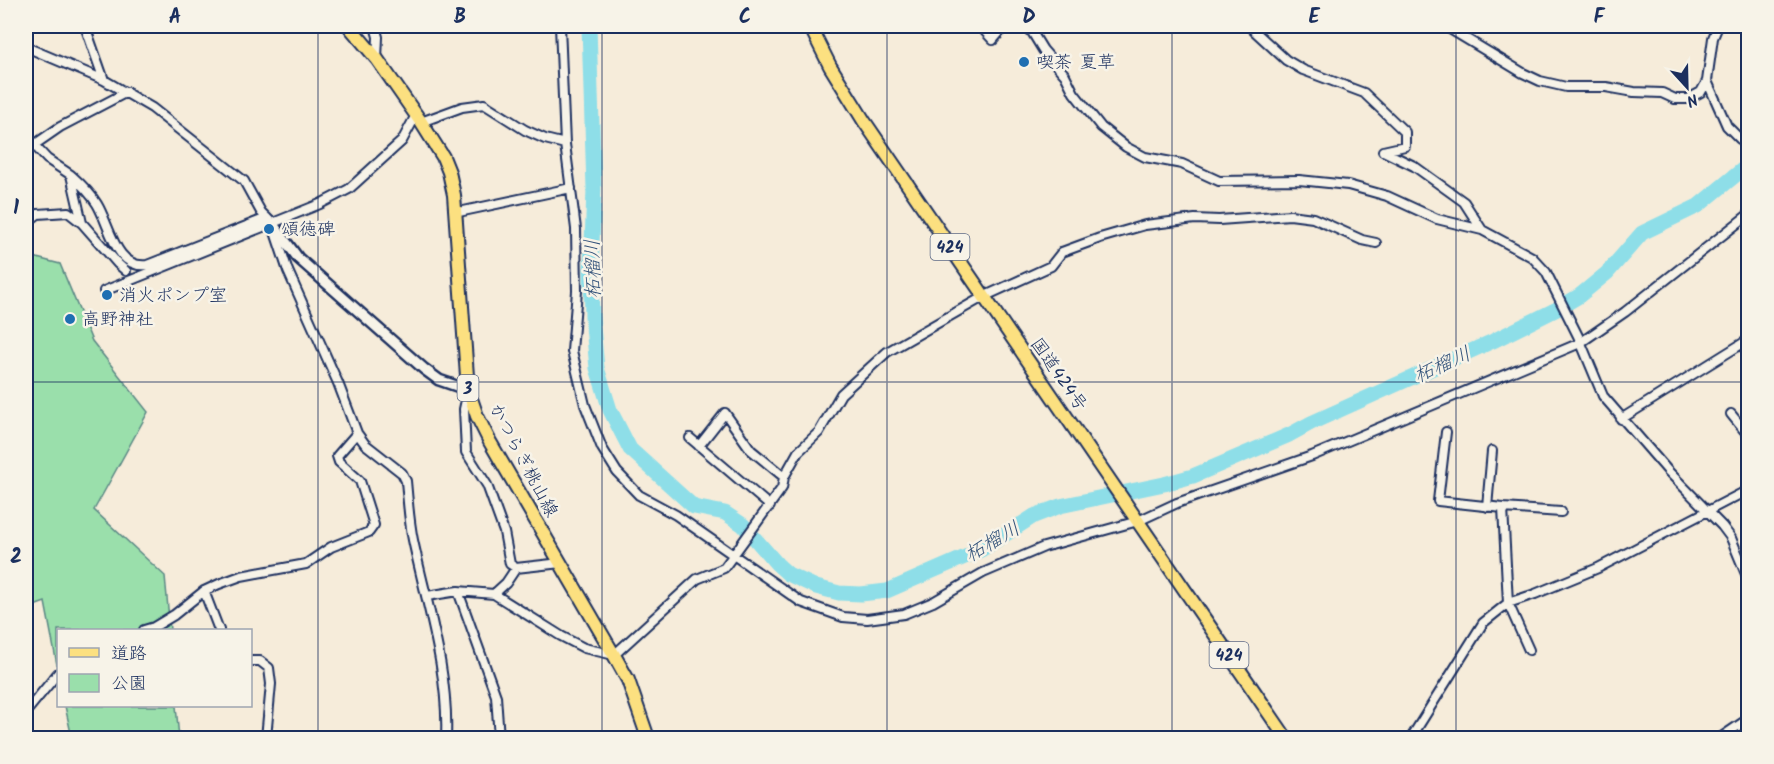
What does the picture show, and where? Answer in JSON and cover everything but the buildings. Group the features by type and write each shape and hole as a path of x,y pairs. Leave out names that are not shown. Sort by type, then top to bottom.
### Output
{"main road":[{"name":"かつらぎ桃山線","path":"349,26 377,59 443,157 454,195 468,390 477,416 628,680 648,738"},
{"name":"国道424号","path":"810,26 830,66 864,121 982,297 1287,738"},
{"path":"1742,738 1749,724"}],"street":[{"path":"85,26 104,80"},
{"path":"375,26 378,37 377,59"},
{"path":"560,26 565,144 573,184 576,229 577,291 572,351 585,405 602,448 617,472 639,495 676,515 801,602 843,617 867,619 904,614 933,602 983,573 1044,548 1137,519 1312,456 1579,339 1624,312 1749,215"},
{"path":"980,26 993,40 1005,26"},
{"path":"1021,26 1032,32 1043,50 1065,75 1074,93 1101,127 1126,147 1145,157 1182,164 1219,181 1299,180 1348,185 1387,196 1437,219 1482,230 1532,257 1546,272 1579,339 1603,396 1731,538 1749,579"},
{"path":"1249,26 1286,60 1364,93 1405,132 1405,146 1383,151 1414,166 1464,202 1482,230"},
{"path":"1445,26 1523,73 1540,81 1566,87 1606,87 1634,92 1662,93 1675,99 1688,99 1701,92 1707,81"},
{"path":"1718,26 1713,39 1706,75 1707,81 1727,126 1740,139 1749,144"},
{"path":"26,47 104,80 152,108 244,181 261,212 298,258 424,369 439,380 468,390 464,409 466,452 487,485 504,532 510,564 516,568 561,563"},
{"path":"127,92 60,127 34,145 47,159 71,175 97,204 123,258 139,266 320,204 349,189 402,141 418,118 484,104 525,130 545,139 565,144"},
{"path":"71,175 82,223"},
{"path":"454,213 573,184"},
{"path":"26,237 30,220 38,214 68,212 82,223 126,271"},
{"path":"427,596 458,591 494,594 584,648 614,655 697,579 724,568 734,557 782,488 784,477 798,452 819,432 841,394 879,359 948,315 1051,266 1062,252 1145,225 1195,219 1219,220 1290,215 1313,219 1362,240 1376,243"},
{"path":"104,291 269,220"},
{"path":"269,220 288,271 338,383 357,433 365,444 402,473 406,481 412,538 427,596 445,688 446,738"},
{"path":"1621,418 1747,344"},
{"path":"699,446 725,413 751,450 784,477"},
{"path":"1731,414 1749,435"},
{"path":"1446,432 1438,501 1561,512"},
{"path":"147,629 174,615 204,591 241,576 306,564 331,547 369,532 374,525 360,481 339,462 337,456 357,433"},
{"path":"690,438 769,508"},
{"path":"1487,507 1492,451"},
{"path":"1411,738 1483,623 1508,603 1599,568 1749,490"},
{"path":"1503,508 1508,603 1529,650"},
{"path":"494,594 506,583 516,568"},
{"path":"204,591 219,629"},
{"path":"458,591 496,696 499,738"},
{"path":"252,661 260,661 269,668 271,684 266,738"},
{"path":"26,712 57,674"},
{"path":"1720,738 1749,719"}],"green space":[{"path":"33,257 60,264 92,341 148,412 94,510 165,576 170,629 57,629 57,665 45,602 26,609 26,258"},
{"path":"65,707 176,707 179,738 72,738"}],"waterway":[{"name":"柘榴川","path":"589,26 594,189 592,316 597,368 610,410 630,449 694,507 725,513 743,525 788,574 816,587 839,593 861,594 887,591 981,550 1034,516 1060,506 1193,476 1289,435 1493,341 1579,296 1607,273 1642,233 1698,206 1748,165"},
{"path":"1729,738 1740,728"}],"place":[{"name":"喫茶 夏草","path":"1024,62"},
{"name":"頌徳碑","path":"269,229"},
{"name":"消火ポンプ室","path":"107,295"},
{"name":"高野神社","path":"70,319"}]}
